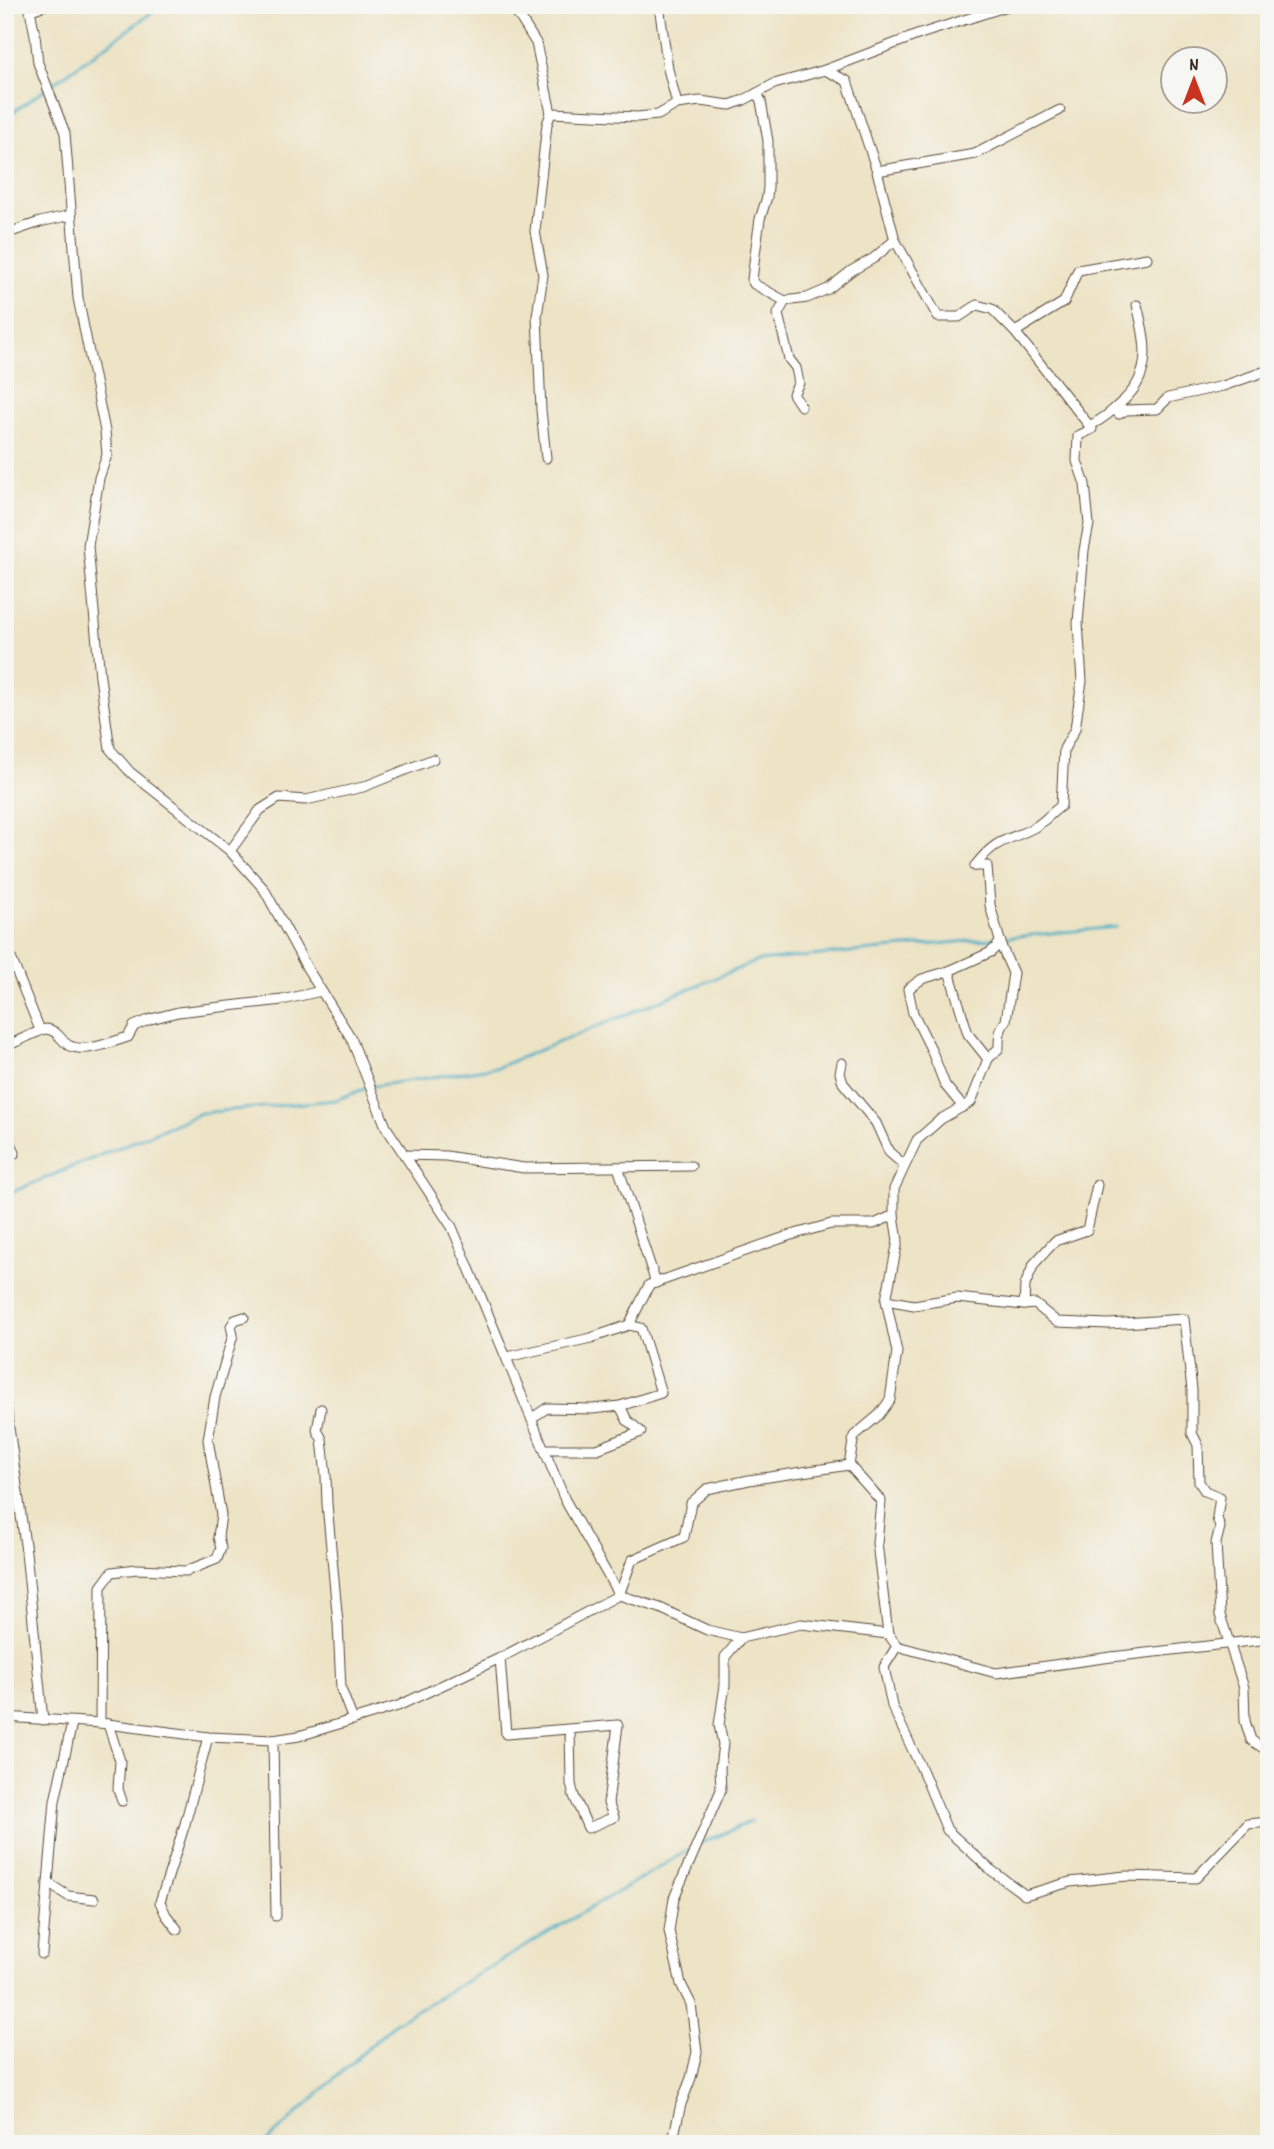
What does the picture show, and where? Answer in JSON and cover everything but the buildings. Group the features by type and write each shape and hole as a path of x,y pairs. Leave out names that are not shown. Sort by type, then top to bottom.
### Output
{"street":[{"path":"45,5 30,7 38,63 65,133 78,298 105,431 107,455 99,478 88,546 100,677 110,749 130,772 230,851 264,889 321,991 351,1038 386,1127 452,1227 565,1500 619,1595 660,1608 708,1630 741,1638 801,1624 888,1634"},
{"path":"509,5 536,43 551,113 547,124 535,231 543,275 537,316 546,458"},
{"path":"659,5 668,69 677,104"},
{"path":"551,113 637,117 658,115 677,104 700,101 730,104 744,100 774,84 825,70 920,34 1011,5"},
{"path":"825,70 847,81 877,171 895,240 938,317 959,317 977,305 992,309 1014,332 1092,429 1079,436 1077,461 1085,484 1089,524 1078,623 1082,681 1075,729 1065,749 1061,806 1038,826 999,842 985,853 975,866 987,866 988,895 1013,973 1006,1021 999,1035 999,1048 988,1059 971,1102 942,1119 917,1140 894,1189 898,1241 886,1300 897,1352 890,1400 879,1415 854,1436 849,1465"},
{"path":"757,93 761,101 768,141 768,187 760,219 752,280 754,284 785,302 807,298 828,289 874,258 895,240"},
{"path":"877,171 975,154 1060,110"},
{"path":"5,234 71,215"},
{"path":"1014,332 1064,302 1078,270 1147,258"},
{"path":"785,302 778,314 789,359 796,369 799,383 793,394 801,406"},
{"path":"1089,426 1115,410 1140,382 1145,362 1138,305"},
{"path":"1115,410 1118,414 1126,410 1157,409 1168,398 1223,386 1269,370"},
{"path":"230,851 260,810 279,798 306,800 363,787 433,759"},
{"path":"963,1107 944,1085 931,1049 913,1013 908,989 922,979 949,971 991,951 1001,942"},
{"path":"5,943 40,1030"},
{"path":"949,971 968,1034 988,1059"},
{"path":"5,1046 24,1040 40,1030 53,1031 67,1044 84,1048 128,1037 134,1026 178,1012 282,1000 321,991"},
{"path":"842,1063 840,1077 843,1083 876,1123 889,1152 904,1166"},
{"path":"5,1128 15,1153"},
{"path":"404,1155 446,1156 524,1168 691,1166"},
{"path":"618,1167 656,1283"},
{"path":"1024,1305 1025,1285 1034,1264 1055,1241 1087,1230 1097,1185"},
{"path":"629,1325 649,1285 788,1236 831,1224 874,1224 894,1215"},
{"path":"886,1300 914,1305 957,1298 1035,1304 1058,1322 1109,1324 1184,1319 1192,1390 1192,1433 1198,1445 1199,1482 1205,1491 1220,1497 1217,1518 1220,1527 1216,1543 1220,1615 1244,1688 1245,1721 1251,1740 1269,1752"},
{"path":"122,1801 118,1789 120,1761 104,1723 102,1587 112,1572 137,1569 186,1571 218,1559 220,1515 208,1440 215,1397 233,1335 231,1326 234,1320 244,1317"},
{"path":"507,1357 591,1338 629,1325 641,1328 661,1394 620,1406 592,1409 547,1408 532,1418"},
{"path":"5,1398 26,1552 44,1720"},
{"path":"544,1449 597,1449 641,1432 627,1420 620,1406"},
{"path":"321,1409 317,1430 322,1439 326,1476 341,1689 353,1720"},
{"path":"5,1717 104,1723 208,1737 273,1740 299,1736 353,1720 398,1706 500,1658 619,1595 632,1560 684,1537 691,1503 707,1489 849,1465"},
{"path":"849,1465 881,1501 877,1543 888,1634 897,1646 996,1674 1111,1657 1269,1639"},
{"path":"672,2144 696,2052 691,2004 681,1984 669,1931 674,1898 721,1790 723,1744 719,1725 725,1685 725,1657 741,1638"},
{"path":"897,1646 884,1667 892,1706 947,1830 991,1870 1025,1895 1070,1882 1126,1876 1196,1878 1248,1824 1269,1822"},
{"path":"500,1658 506,1734 618,1725 608,1803 614,1817 588,1828 571,1784 570,1729"},
{"path":"42,1954 55,1801 72,1723"},
{"path":"177,1928 160,1902 185,1824 208,1737"},
{"path":"273,1740 276,1916"},
{"path":"48,1883 68,1896 94,1899"}],"waterway":[{"path":"5,118 154,11 168,5"},
{"path":"374,1086 498,1067 757,961 1116,927"},
{"path":"5,1195 201,1113 335,1100 367,1088"},
{"path":"701,1843 752,1821"},
{"path":"264,2144 395,2023 692,1848"}]}
